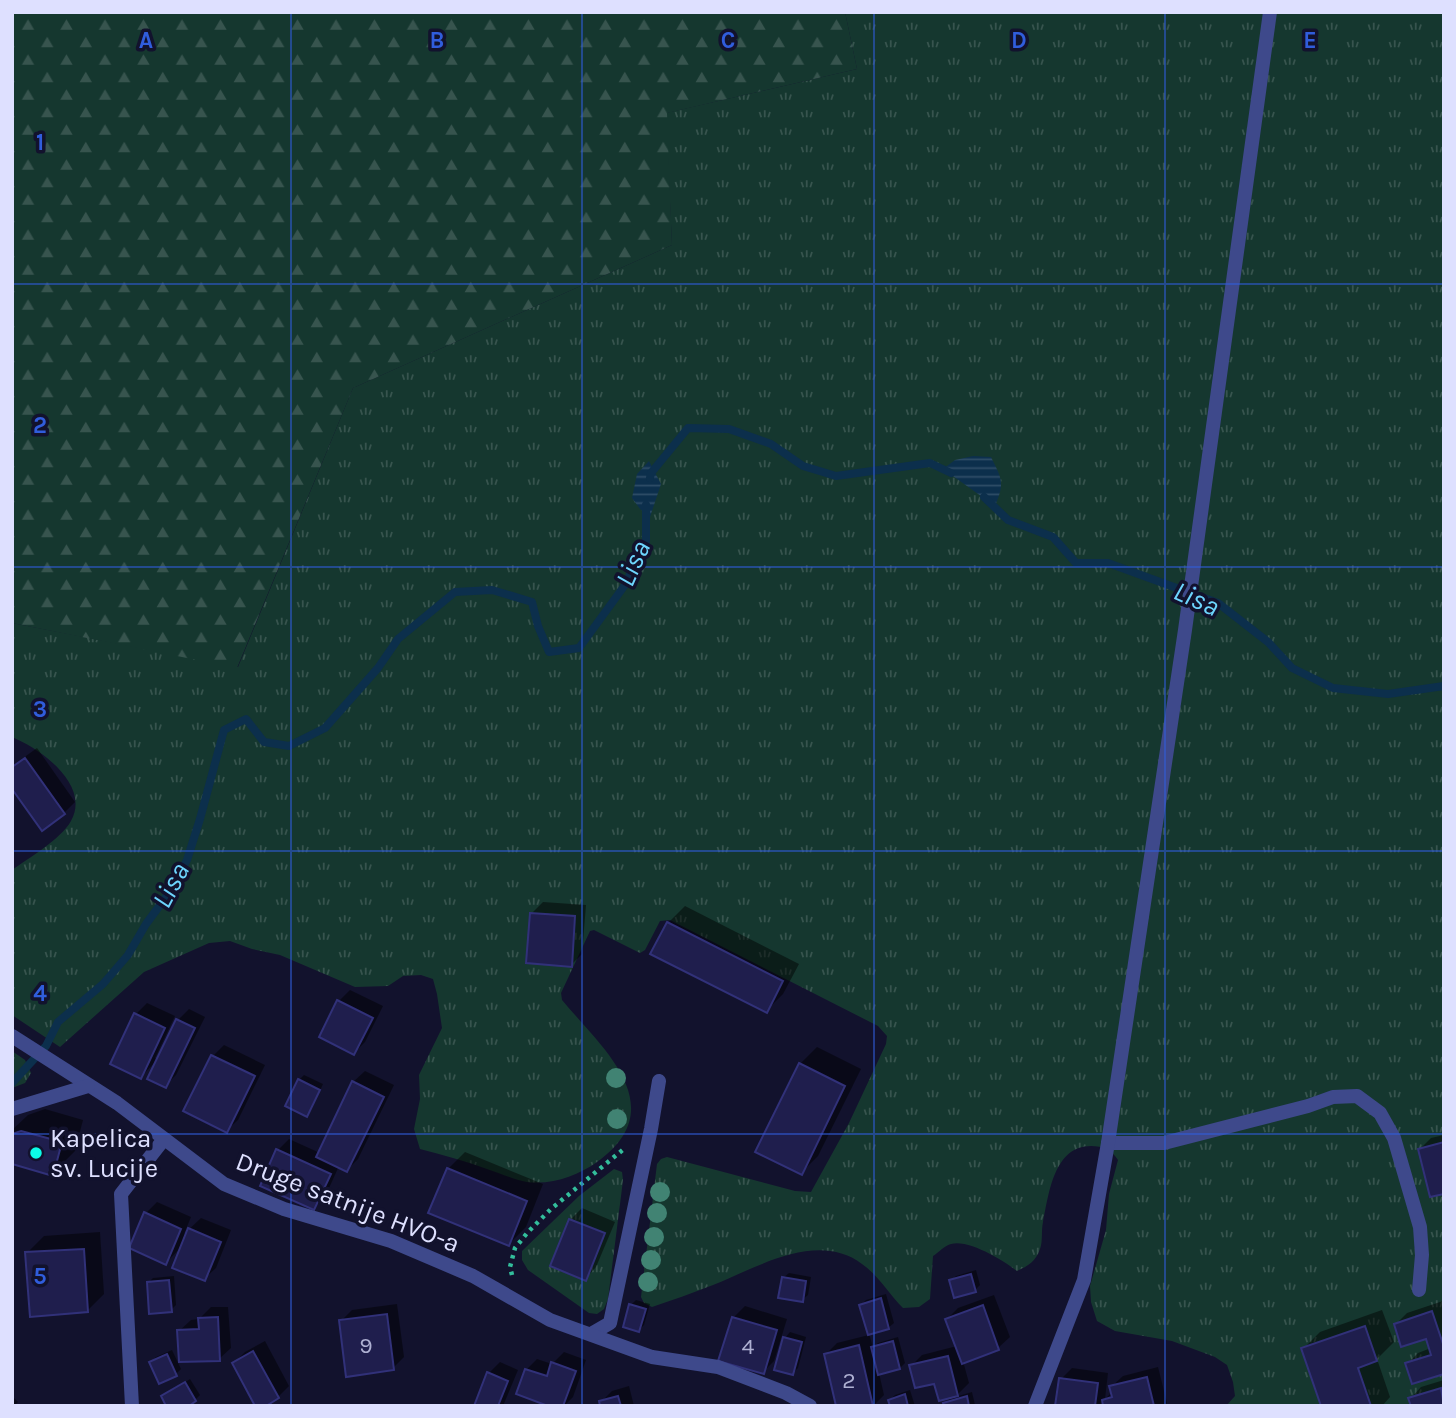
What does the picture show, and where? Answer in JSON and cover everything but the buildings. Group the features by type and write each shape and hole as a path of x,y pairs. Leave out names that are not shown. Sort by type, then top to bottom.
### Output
{"street":[{"path":"1035,1406 1084,1280 1108,1143 1185,630 1270,12"},
{"name":"Druge satnije HVO-a","path":"12,1035 117,1103 224,1184 284,1209 391,1241 472,1276 550,1320 652,1357 718,1367 786,1393 810,1406"},
{"path":"591,1334 610,1323 659,1081"},
{"path":"12,1108 88,1086"},
{"path":"1108,1143 1164,1143 1332,1097 1357,1096 1380,1113 1394,1139 1420,1227 1422,1255 1419,1290"},
{"path":"132,1406 121,1194 164,1139"}],"path":[{"path":"516,1284 510,1267 515,1248 528,1232 551,1209 651,1129"}],"green space":[{"path":"12,12 845,12 857,69 667,113 672,245 353,388 237,668 12,623"},
{"path":"845,12 1444,12 1444,1406 1226,1406 1235,1396 1233,1382 1227,1365 1215,1357 1172,1341 1115,1331 1097,1321 1091,1302 1090,1286 1106,1230 1109,1194 1118,1160 1110,1151 1099,1147 1079,1148 1061,1162 1051,1185 1040,1249 1031,1263 1017,1271 976,1248 958,1243 949,1245 933,1256 930,1299 919,1307 903,1308 862,1264 844,1254 826,1251 787,1255 652,1307 644,1303 641,1297 657,1164 661,1159 667,1157 795,1191 811,1192 849,1123 886,1044 887,1036 878,1026 670,920 660,921 645,950 640,953 594,930 590,931 561,993 562,1000 611,1058 623,1078 630,1099 630,1120 619,1141 597,1162 555,1181 522,1181 420,1149 414,1129 420,1099 419,1075 442,1028 433,979 421,975 403,976 388,986 355,987 280,955 230,941 209,943 144,972 60,1047 12,1015 12,870 60,835 71,821 75,808 74,794 60,770 36,750 12,737 12,623 238,667 353,388 672,245 666,113 857,69"},
{"path":"12,1051 25,1060 31,1073 25,1083 12,1088"},
{"path":"614,1169 622,1172 623,1180 608,1299 604,1309 597,1314 589,1313 528,1270 522,1260 522,1251 579,1196"}],"water":[{"path":"973,456 991,457 998,471 1001,486 995,506 943,469 955,460"},
{"path":"649,461 661,484 650,517 632,498 637,474"}],"waterway":[{"name":"Lisa","path":"650,478 651,473 688,428 729,429 771,444 803,466 836,476 930,463 951,473"},
{"name":"Lisa","path":"984,497 1008,520 1053,537 1076,563 1108,563 1218,603 1268,642 1292,668 1333,688 1388,694 1444,686"},
{"name":"Lisa","path":"12,1083 46,1046 58,1022 103,984 128,955 146,924 172,889 187,860 224,730 246,719 264,742 289,746 325,728 378,668 398,639 455,592 492,590 532,602 549,652 579,648 625,585 646,541 646,505"}],"place":[{"name":"Kapelica sv. Lucije","path":"36,1153"}]}
